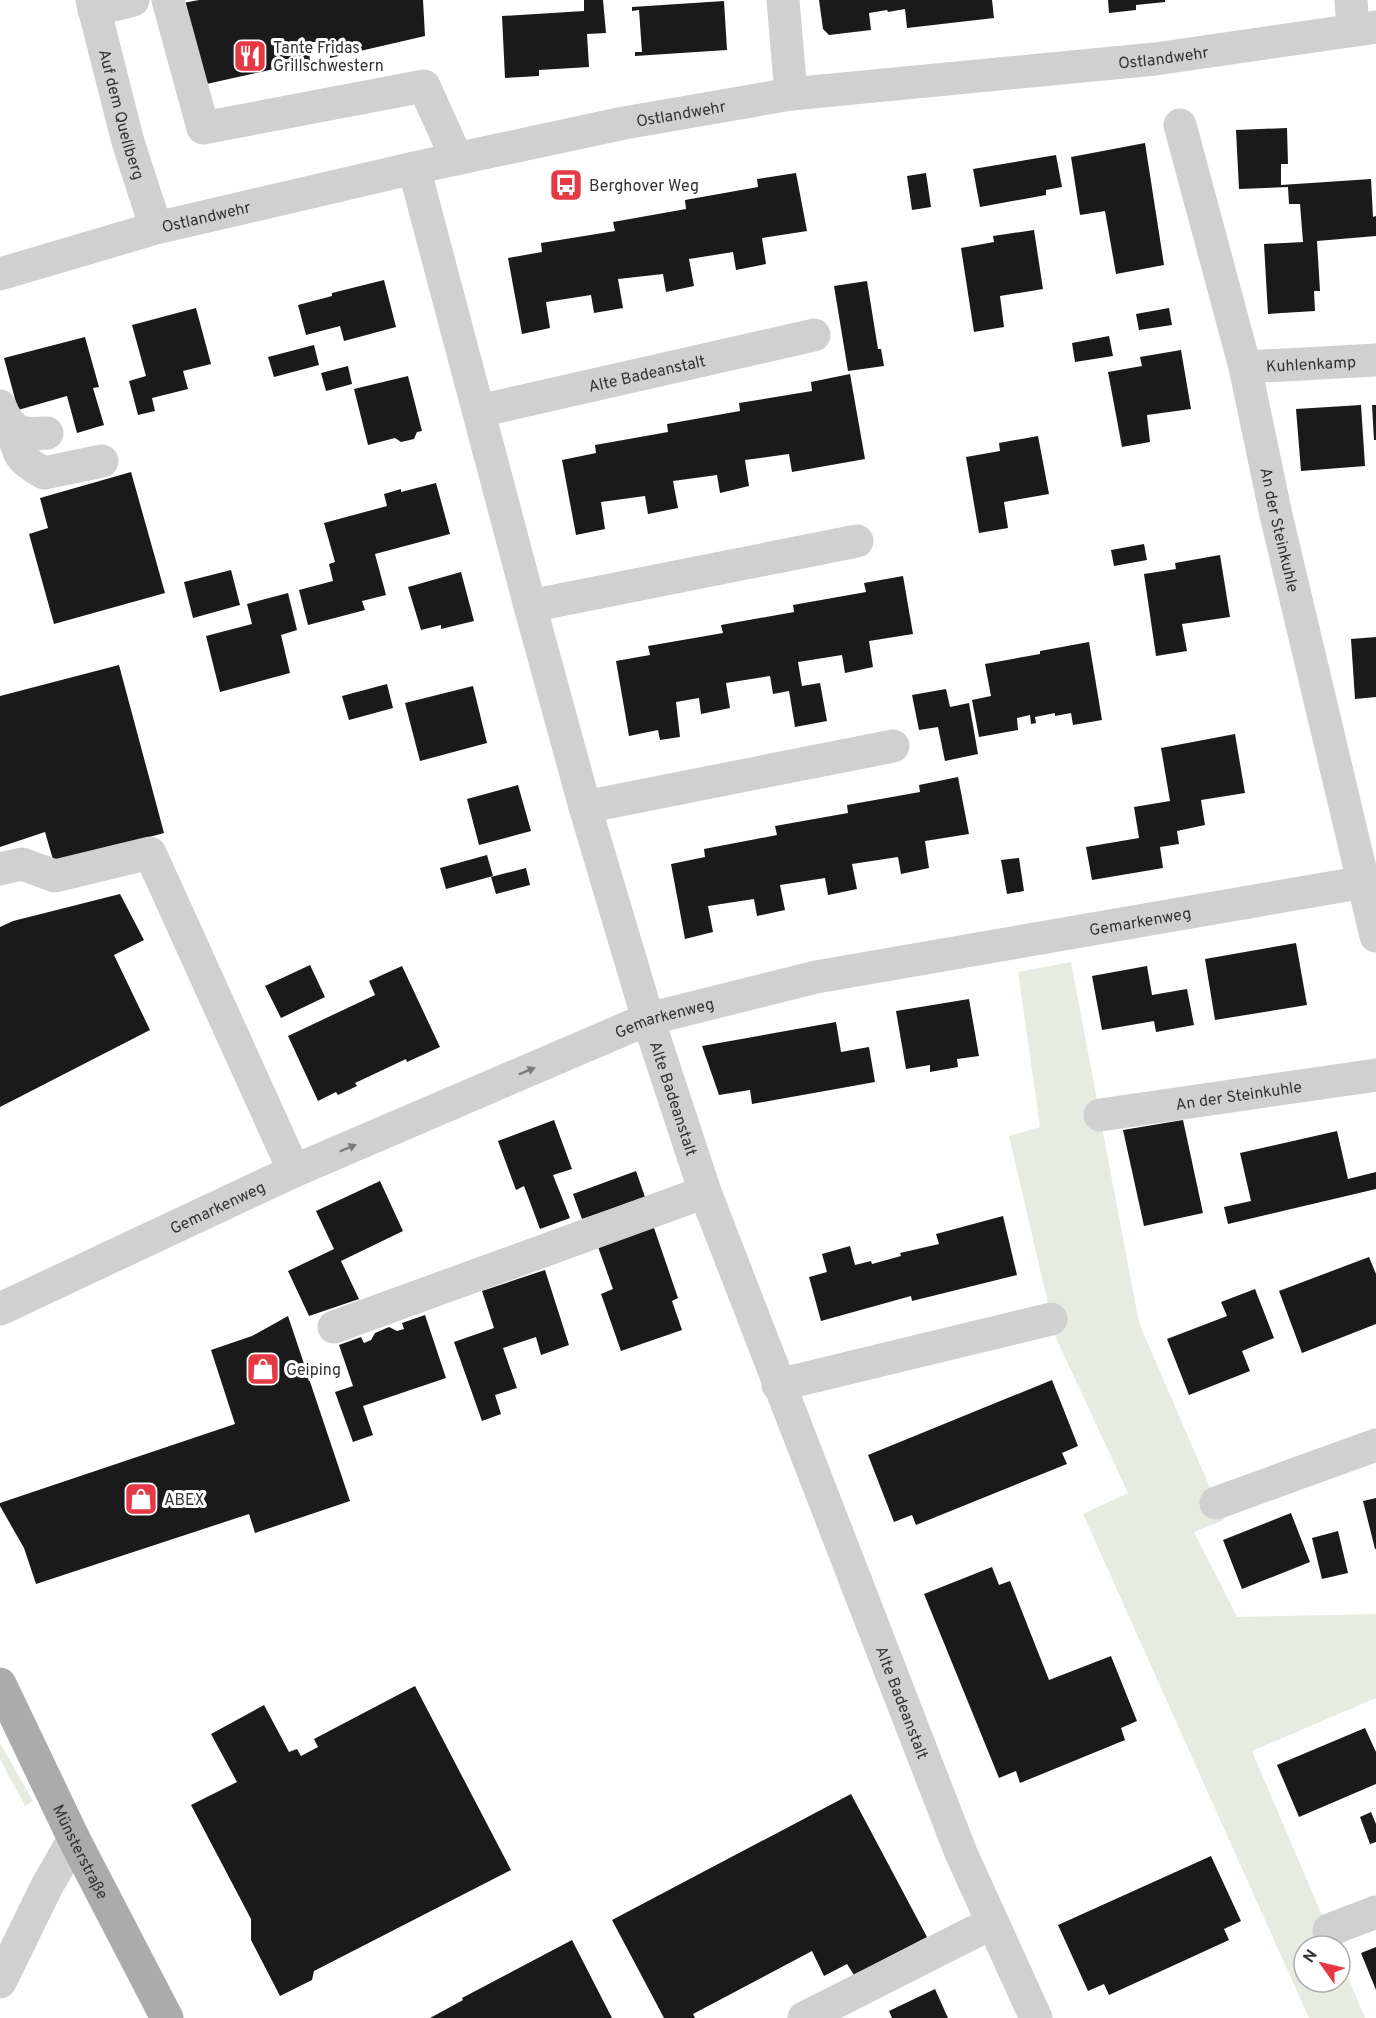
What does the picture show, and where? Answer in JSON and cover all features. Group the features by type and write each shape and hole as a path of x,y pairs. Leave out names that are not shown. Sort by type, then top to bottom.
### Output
{"main road":[{"name":"Münsterstraße","path":"0,1684 74,1839 167,2018"}],"street":[{"path":"93,5 133,0"},
{"path":"168,0 203,128 423,86 457,159"},
{"path":"783,0 791,94"},
{"name":"Auf dem Quellberg","path":"93,5 128,142 156,228"},
{"name":"Ostlandwehr","path":"0,274 156,228 414,168 624,123 791,94 1155,59 1360,19"},
{"name":"An der Steinkuhle","path":"1180,125 1245,367 1276,515 1369,880 1376,936"},
{"name":"Alte Badeanstalt","path":"414,168 585,807 648,1019 705,1192 961,1853 1036,2018"},
{"name":"Alte Badeanstalt","path":"479,411 814,335"},
{"name":"Kuhlenkamp","path":"1245,367 1376,360"},
{"path":"6,416 25,435 47,433"},
{"path":"6,416 22,459 44,473 102,461"},
{"path":"530,606 857,541"},
{"path":"585,807 893,746"},
{"path":"0,869 22,864 55,876 150,853 294,1171"},
{"name":"Gemarkenweg","path":"0,1309 294,1171 648,1019 816,977 1369,880"},
{"name":"An der Steinkuhle","path":"1100,1115 1376,1075"},
{"path":"334,1327 705,1192"},
{"path":"778,1385 1051,1319"},
{"path":"1216,1503 1376,1445"},
{"path":"0,1982 47,1886 74,1839"},
{"path":"1329,1930 1376,1912"},
{"path":"804,2018 992,1923"}],"shaded area":[{"path":"1071,962 1139,1323 1224,1520 1194,1532 1237,1617 1376,1614 1376,1698 1252,1751 1330,1934 1292,1934 1292,1980 1083,1514 1128,1493 1056,1338 1009,1136 1040,1127 1018,972"},
{"path":"0,1743 33,1801 25,1806 0,1759"},
{"path":"1352,1987 1365,2018 1309,2018 1298,1994 1352,1994"}],"building":[{"path":"199,0 423,0 425,36 330,58 329,48 318,42 311,42 308,43 310,61 202,85 183,3"},
{"path":"584,0 603,0 606,33 587,34 589,67 539,70 539,76 505,78 502,16 584,11"},
{"path":"819,0 992,0 994,18 907,28 905,9 888,12 887,10 869,13 871,30 829,35 823,29"},
{"path":"1108,0 1165,0 1165,2 1136,5 1136,10 1109,13"},
{"path":"724,1 727,50 635,56 635,52 642,52 639,10 632,11 632,7"},
{"path":"1287,128 1288,164 1281,164 1281,185 1371,179 1376,236 1317,241 1320,291 1314,291 1315,311 1268,314 1264,244 1303,242 1300,204 1289,204 1288,187 1239,189 1236,130"},
{"path":"1145,143 1164,265 1116,274 1105,211 1080,215 1071,157"},
{"path":"1056,155 1062,187 1046,190 1046,195 980,207 973,169"},
{"path":"796,173 807,231 762,238 766,264 736,270 733,252 689,259 694,286 666,292 663,274 618,279 623,308 594,313 591,295 546,302 550,328 522,334 508,258 542,252 541,243 615,231 613,222 686,209 685,200 758,187 757,179"},
{"path":"926,173 931,207 912,210 907,176"},
{"path":"1034,230 1043,289 1000,296 1004,327 974,332 961,248 994,242 993,236"},
{"path":"384,280 396,327 344,341 340,326 306,335 298,305 332,296 332,293"},
{"path":"867,281 878,349 881,349 884,366 848,371 834,286"},
{"path":"196,308 211,364 183,371 188,389 152,398 155,411 138,415 129,381 146,376 132,325"},
{"path":"1169,308 1172,325 1139,330 1136,314"},
{"path":"1109,336 1113,356 1075,362 1072,343"},
{"path":"85,337 99,387 93,388 104,425 77,433 67,396 18,410 4,358"},
{"path":"314,345 319,365 274,377 268,357"},
{"path":"1181,350 1191,409 1147,415 1150,442 1122,447 1108,372 1142,366 1140,357"},
{"path":"348,366 352,384 326,391 321,373"},
{"path":"850,374 865,459 792,472 789,454 745,460 749,486 720,493 717,475 673,481 678,508 648,514 645,496 601,502 605,529 576,535 562,460 596,453 595,445 668,432 667,424 740,411 739,403 812,391 811,382"},
{"path":"408,376 422,431 417,432 414,439 401,442 395,438 368,445 354,389"},
{"path":"1361,405 1365,466 1301,471 1296,409"},
{"path":"1372,405 1376,405 1376,440 1374,440"},
{"path":"1038,436 1049,494 1004,502 1008,528 979,533 966,457 1000,451 999,443"},
{"path":"131,472 165,593 54,624 29,534 48,528 40,498"},
{"path":"436,483 450,534 375,554 386,595 362,601 365,610 308,625 299,590 333,581 329,564 335,562 324,523 387,506 384,494"},
{"path":"1144,544 1147,560 1114,566 1111,550"},
{"path":"1220,555 1230,617 1182,624 1187,651 1156,656 1144,574 1176,569 1175,563"},
{"path":"231,570 240,605 193,618 184,582"},
{"path":"461,572 474,621 441,629 441,625 421,630 408,587"},
{"path":"903,576 913,634 869,641 873,667 845,673 842,655 798,662 802,686 820,683 827,721 795,727 789,691 773,694 770,676 726,683 730,708 701,714 699,698 676,702 680,737 660,740 658,730 629,736 616,661 650,655 648,646 723,633 721,625 794,612 793,605 866,592 864,583"},
{"path":"288,593 297,630 281,635 290,673 220,692 206,636 252,624 247,604"},
{"path":"1376,637 1376,697 1355,699 1351,639"},
{"path":"1089,642 1102,720 1073,725 1071,713 1055,716 1055,713 1035,717 1036,723 1031,724 1030,715 1017,718 1018,730 979,737 972,700 991,696 985,664"},
{"path":"119,665 164,833 54,863 45,832 0,847 0,696"},
{"path":"387,684 393,708 349,720 342,696"},
{"path":"473,686 487,743 420,761 405,703"},
{"path":"946,689 950,707 969,703 978,754 945,761 938,727 919,730 912,695"},
{"path":"1235,734 1245,793 1201,800 1205,825 1177,831 1179,844 1160,847 1163,868 1092,880 1086,847 1139,838 1134,807 1170,801 1161,748"},
{"path":"958,777 969,834 925,841 929,868 901,874 898,857 852,864 857,889 828,895 825,878 780,885 785,910 757,916 754,899 708,906 713,932 685,939 671,864 705,857 704,849 777,835 775,826 848,813 847,805 920,792 919,785"},
{"path":"518,785 531,831 479,845 467,799"},
{"path":"487,855 493,876 446,889 440,868"},
{"path":"1019,858 1024,891 1007,894 1001,860"},
{"path":"526,868 530,885 496,894 491,877"},
{"path":"120,894 144,940 114,955 150,1030 0,1107 0,927 13,921"},
{"path":"1296,943 1307,1005 1215,1020 1205,959"},
{"path":"310,965 325,997 281,1018 265,986"},
{"path":"402,966 440,1047 407,1062 406,1059 355,1083 357,1086 338,1095 336,1092 318,1101 288,1036 375,995 369,981"},
{"path":"1147,966 1152,995 1187,989 1194,1025 1156,1032 1154,1021 1102,1030 1092,976"},
{"path":"969,999 979,1056 957,1059 958,1067 930,1072 930,1065 906,1069 896,1011"},
{"path":"836,1022 841,1052 869,1047 875,1082 752,1104 750,1090 719,1095 702,1046"},
{"path":"554,1120 572,1169 553,1175 570,1218 540,1229 524,1186 516,1190 498,1141"},
{"path":"1183,1120 1203,1213 1144,1226 1123,1130"},
{"path":"1337,1131 1348,1179 1376,1172 1376,1189 1228,1224 1224,1207 1251,1201 1240,1153"},
{"path":"636,1171 645,1197 582,1219 573,1194"},
{"path":"380,1181 403,1231 341,1261 359,1299 309,1316 288,1271 334,1249 316,1211"},
{"path":"1003,1216 1017,1275 912,1301 911,1296 821,1321 809,1277 827,1272 822,1254 850,1246 855,1265 871,1261 872,1264 901,1256 900,1253 939,1244 936,1234"},
{"path":"653,1225 678,1298 672,1301 682,1330 621,1351 601,1294 613,1289 597,1244"},
{"path":"1369,1257 1376,1274 1376,1324 1302,1353 1279,1291"},
{"path":"545,1270 569,1345 541,1355 536,1337 503,1348 517,1388 495,1395 501,1414 482,1421 454,1342 494,1328 482,1291"},
{"path":"1255,1289 1274,1338 1242,1351 1250,1371 1189,1395 1167,1339 1227,1316 1221,1302"},
{"path":"425,1315 446,1378 363,1406 373,1435 353,1442 335,1392 353,1386 339,1345 361,1337 364,1343 371,1340 375,1333 389,1327 397,1331 404,1329 402,1323"},
{"path":"288,1316 350,1501 255,1533 249,1514 36,1584 24,1548 0,1503 235,1424 211,1350 252,1336"},
{"path":"1052,1380 1078,1446 1062,1453 1067,1464 916,1525 912,1515 894,1522 868,1455"},
{"path":"1376,1498 1376,1549 1375,1549 1363,1501"},
{"path":"1291,1513 1310,1562 1242,1589 1223,1540"},
{"path":"1338,1531 1348,1573 1322,1579 1312,1538"},
{"path":"992,1567 999,1585 1010,1581 1049,1680 1111,1656 1137,1721 1121,1728 1125,1740 1020,1783 1016,1771 999,1778 924,1594"},
{"path":"415,1686 511,1870 314,1971 312,1980 280,1996 251,1940 251,1919 191,1805 237,1782 211,1734 264,1705 289,1752 297,1749 301,1756 318,1747 314,1739"},
{"path":"1365,1728 1376,1752 1376,1784 1299,1817 1277,1765"},
{"path":"851,1794 927,1937 854,1975 847,1964 824,1976 812,1951 693,2014 695,2018 664,2018 612,1920"},
{"path":"1371,1812 1376,1824 1376,1842 1370,1844 1360,1817"},
{"path":"1211,1856 1241,1921 1224,1929 1229,1940 1109,1995 1104,1984 1088,1991 1058,1925"},
{"path":"572,1940 612,2018 430,2018 463,2000 462,1998"},
{"path":"1376,1947 1376,1990 1361,1953"},
{"path":"935,1989 948,2018 892,2018 889,2011"}],"place":[{"name":"Tante Fridas Grillschwestern","path":"250,56"},
{"name":"Berghover Weg","path":"566,185"},
{"name":"Geiping","path":"263,1369"},
{"name":"ABEX","path":"141,1499"}]}
